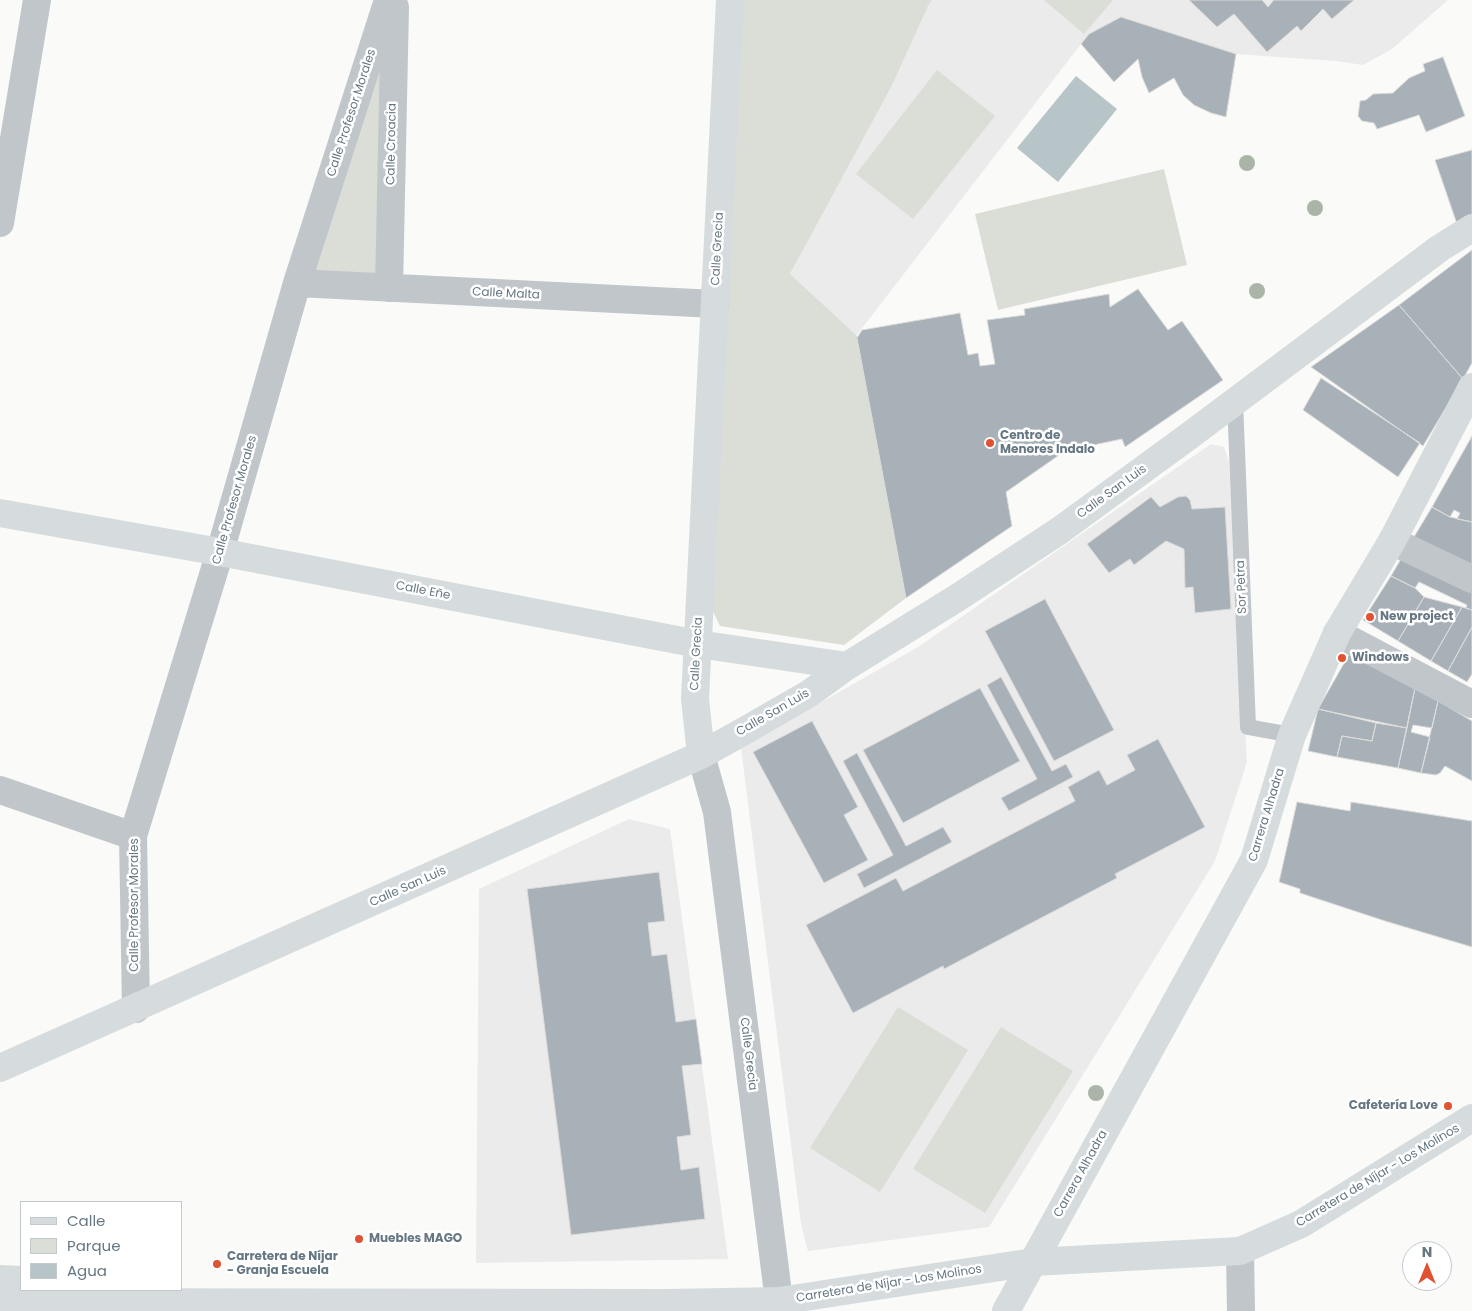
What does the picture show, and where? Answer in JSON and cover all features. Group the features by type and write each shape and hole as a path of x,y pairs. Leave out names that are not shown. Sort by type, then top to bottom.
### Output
{"street":[{"path":"0,223 7,134 37,0"},
{"name":"Calle Profesor Morales","path":"136,1009 134,836 220,552 297,283 388,0"},
{"name":"Calle Croacia","path":"389,288 395,0"},
{"name":"Calle Grecia","path":"730,0 695,699 701,755 717,812 779,1302"},
{"name":"Calle San Luis","path":"0,1068 136,1009 701,755 810,693 847,666 957,598 1059,531 1440,248 1472,228"},
{"name":"Calle Malta","path":"297,283 715,304"},
{"name":"Carrera Alhadra","path":"1006,1311 1254,860 1292,735 1337,633 1392,541 1472,387"},
{"name":"Calle Eñe","path":"0,512 220,552 698,644 847,666"},
{"path":"1392,541 1472,579"},
{"path":"1337,633 1472,704"},
{"path":"0,790 134,836"},
{"name":"Carretera de Níjar - Los Molinos","path":"0,1302 185,1307 779,1302 1033,1262 1240,1251 1301,1224 1470,1124"},
{"path":"1240,1251 1241,1311"},
{"path":"0,1280 20,1280"},
{"path":"162,1291 185,1307"}],"lane":[{"name":"Sor Petra","path":"1235,401 1248,727 1292,735"}],"shaded area":[{"path":"931,0 1448,0 1392,49 1363,65 1218,51 1081,44 856,336 790,275"},
{"path":"1211,444 1224,447 1229,462 1247,762 1215,861 989,1227 808,1251 801,1224 741,748 918,647"},
{"path":"629,819 670,829 728,1259 476,1263 479,889"}],"green space":[{"path":"388,0 389,288 297,283"},
{"path":"726,0 932,0 891,87 790,274 857,336 906,598 844,645 720,626 701,586"},
{"path":"1044,0 1113,0 1084,34"},
{"path":"937,70 995,116 913,219 856,174"},
{"path":"1164,169 1187,265 998,310 975,214"},
{"path":"898,1007 968,1050 880,1192 810,1148"},
{"path":"1001,1027 1073,1071 985,1213 913,1169"}],"water":[{"path":"1076,76 1117,109 1058,182 1017,148"}],"building":[{"path":"1189,0 1262,0 1268,7 1273,0 1354,0 1332,19 1323,9 1301,31 1297,26 1267,52 1234,14 1217,27"},
{"path":"1121,17 1236,54 1226,117 1211,113 1194,105 1183,95 1174,78 1149,93 1142,77 1138,59 1114,82 1081,44 1089,34"},
{"path":"1443,57 1465,116 1426,132 1419,115 1377,129 1374,123 1362,121 1358,116 1360,101 1366,100 1373,94 1393,93 1409,78 1425,71 1423,64"},
{"path":"1472,150 1472,215 1457,224 1435,160"},
{"path":"1472,250 1472,363 1463,379 1399,305"},
{"name":"Centro de Menores Indalo","path":"1138,289 1168,330 1182,321 1223,380 1125,447 1122,439 1065,451 1006,492 1012,526 906,598 857,338 862,330 960,313 968,355 978,353 980,366 995,364 987,320 1025,315 1024,309 1109,294 1110,307"},
{"path":"1399,305 1463,379 1423,446 1311,367"},
{"path":"1321,378 1420,443 1398,477 1303,410"},
{"path":"1472,436 1472,522 1457,519 1460,513 1454,510 1450,517 1432,507"},
{"path":"1186,496 1190,500 1192,509 1225,507 1231,609 1195,613 1193,587 1185,588 1184,549 1166,541 1134,565 1130,559 1109,573 1087,544 1151,497 1160,507 1178,497"},
{"path":"1432,507 1450,517 1472,522 1472,568 1411,542"},
{"path":"1405,552 1472,584 1472,610 1466,608 1467,605 1419,582 1415,588 1391,576"},
{"path":"1391,576 1415,588 1424,597 1398,641 1363,620"},
{"path":"1424,597 1462,607 1431,661 1398,641"},
{"path":"1045,599 1114,730 1054,761 985,631"},
{"path":"1462,607 1472,610 1472,627 1448,671 1431,661"},
{"path":"1472,627 1472,674 1467,682 1448,671"},
{"path":"1351,651 1415,688 1407,728 1318,709"},
{"path":"1001,677 1052,771 1066,764 1073,777 1009,811 1001,798 1037,779 987,685"},
{"path":"980,688 1020,761 903,823 863,750"},
{"path":"1415,688 1438,701 1432,728 1413,725 1411,732 1430,737 1421,773 1398,768"},
{"path":"1438,701 1472,721 1472,781 1445,766 1436,775 1421,773"},
{"path":"1318,709 1376,723 1372,741 1342,736 1337,757 1308,751"},
{"path":"812,721 858,807 844,815 868,860 824,883 753,752"},
{"path":"1376,723 1407,728 1398,768 1337,757 1342,736 1372,741"},
{"path":"1158,739 1205,827 1115,874 1117,878 944,969 943,966 853,1013 806,925 896,878 903,891 1075,801 1068,787 1099,770 1107,785 1135,770 1127,755"},
{"path":"857,753 906,846 943,827 952,842 864,888 857,874 893,855 843,761"},
{"path":"1297,802 1350,811 1351,802 1472,821 1472,947 1300,893 1300,889 1279,882"},
{"path":"659,872 665,921 648,923 652,956 667,954 676,1022 696,1019 702,1064 682,1066 691,1135 677,1137 681,1170 699,1167 705,1219 571,1235 527,889"}],"place":[{"name":"Centro de Menores Indalo","path":"990,443"},
{"name":"New project","path":"1370,617"},
{"name":"Windows","path":"1342,658"},
{"name":"Cafetería Love","path":"1448,1106"},
{"name":"Muebles MAGO","path":"359,1239"},
{"name":"Carretera de Níjar - Granja Escuela","path":"217,1264"}]}
